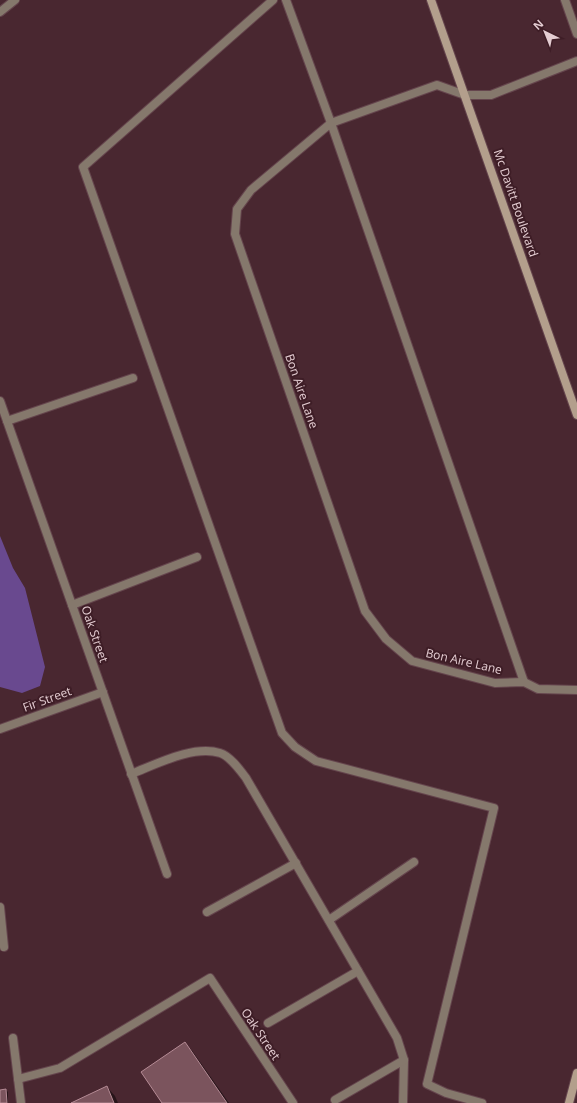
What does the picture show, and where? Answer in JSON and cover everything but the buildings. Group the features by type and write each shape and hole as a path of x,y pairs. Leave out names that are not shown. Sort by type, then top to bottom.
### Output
{"street":[{"path":"0,12 15,0"},
{"path":"273,0 83,168 282,733 295,747 316,761 494,808 427,1084 446,1093 482,1103"},
{"path":"286,0 332,123 524,682"},
{"name":"Mc Davitt Boulevard","path":"431,0 577,415"},
{"path":"565,0 577,34"},
{"path":"466,96 491,95 577,61"},
{"name":"Bon Aire Lane","path":"466,96 437,85 332,123 250,190 237,210 235,234 365,611 386,639 412,662 495,683 524,682 538,689 577,690"},
{"path":"7,421 133,378"},
{"name":"Oak Street","path":"0,401 166,874"},
{"path":"72,605 197,557"},
{"name":"Fir Street","path":"0,730 103,692"},
{"path":"131,774 193,751 221,753 238,767 296,863 397,1038 404,1060 403,1103"},
{"path":"329,920 414,862"},
{"path":"207,912 296,863"},
{"path":"0,907 4,947"},
{"path":"268,1023 358,971"},
{"name":"Oak Street","path":"18,1080 60,1068 210,978 293,1103"},
{"path":"13,1038 21,1103"},
{"path":"335,1100 404,1060"},
{"path":"569,1103 577,1072"}],"shaded area":[{"path":"0,536 13,568 25,588 45,667 40,686 22,693 0,687"}]}
